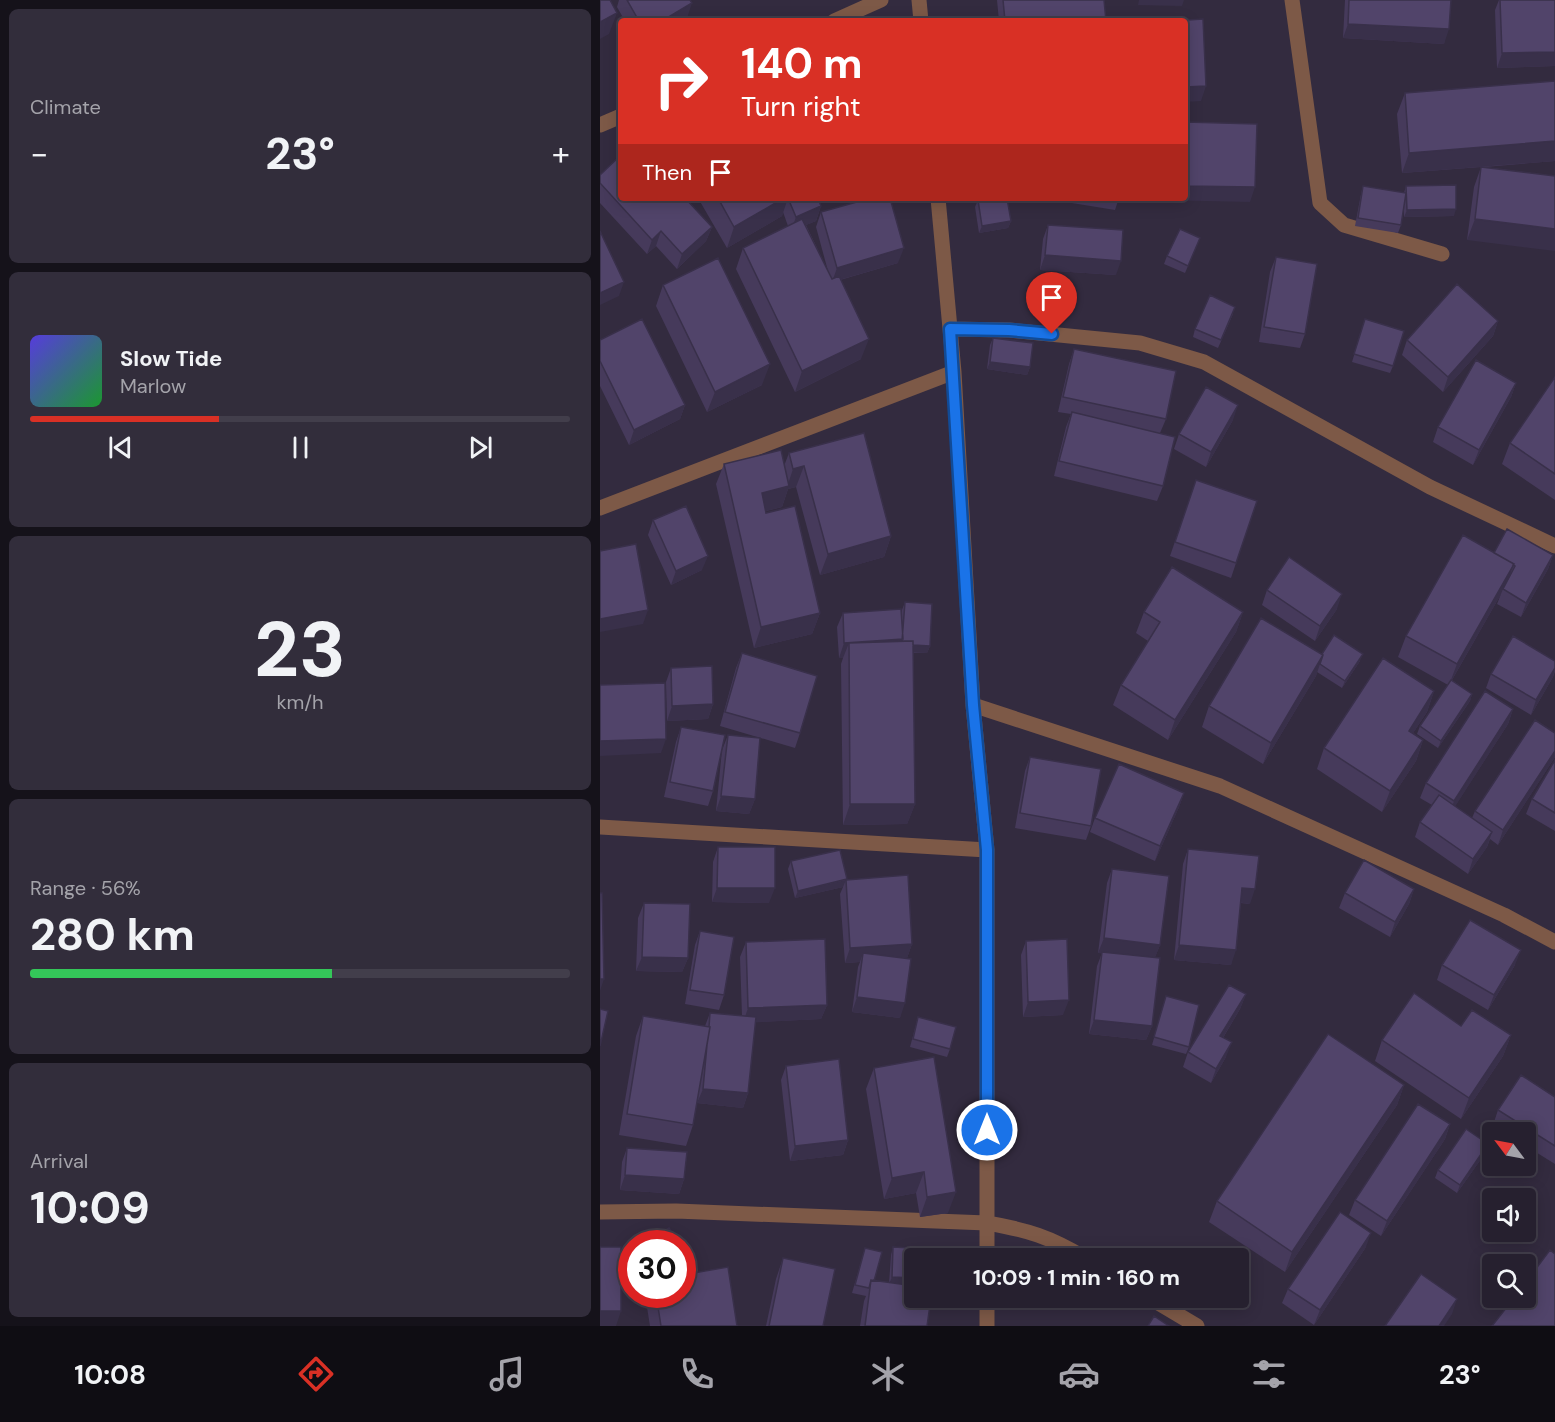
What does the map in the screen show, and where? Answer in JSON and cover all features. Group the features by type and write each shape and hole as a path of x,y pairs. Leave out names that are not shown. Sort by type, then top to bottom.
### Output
{"street":[{"path":"841,18 881,0"},
{"path":"919,0 921,18"},
{"path":"1292,0 1320,203 1344,225 1442,254"},
{"path":"600,125 618,117"},
{"path":"938,201 954,372 973,705 987,850 987,1248"},
{"path":"950,329 1009,330 1140,343 1204,362 1430,487 1555,546"},
{"path":"600,508 954,372"},
{"path":"973,705 1220,786 1504,915 1555,942"},
{"path":"600,827 987,850"},
{"path":"600,1212 676,1211 987,1223 1018,1228 1052,1238 1068,1248"},
{"path":"987,1308 987,1326"},
{"path":"1167,1308 1197,1326"}],"building":[{"path":"600,0 610,0 617,13 600,22"},
{"path":"627,0 690,0 692,3 667,18 637,18"},
{"path":"1003,0 1104,0 1106,18 1005,18"},
{"path":"1349,0 1451,0 1449,29 1348,24"},
{"path":"1500,0 1555,0 1555,52 1502,53"},
{"path":"1203,19 1206,86 1188,87 1188,20"},
{"path":"1555,81 1555,141 1409,153 1405,93"},
{"path":"1188,122 1257,124 1255,187 1188,186"},
{"path":"618,158 618,201 688,201 712,227 682,254 661,231 652,240 600,183 600,175"},
{"path":"1481,167 1555,176 1555,229 1475,219"},
{"path":"1456,185 1456,209 1407,210 1406,186"},
{"path":"1363,186 1406,193 1401,225 1358,218"},
{"path":"720,201 779,201 734,227"},
{"path":"789,201 819,201 821,206 796,217"},
{"path":"860,201 891,201 904,248 837,268 821,212"},
{"path":"978,201 1008,201 1011,221 982,226"},
{"path":"802,219 832,279 839,276 869,339 802,371 743,248"},
{"path":"1048,225 1123,230 1121,261 1045,255"},
{"path":"1180,229 1200,238 1188,266 1167,256"},
{"path":"600,231 624,282 600,293"},
{"path":"1276,257 1317,264 1305,334 1264,327"},
{"path":"718,258 770,364 715,392 663,285"},
{"path":"1457,284 1498,321 1448,377 1407,340"},
{"path":"1210,295 1235,307 1221,340 1195,329"},
{"path":"642,319 685,405 634,430 600,361 600,340"},
{"path":"1365,319 1404,331 1393,366 1354,354"},
{"path":"993,338 1033,343 1030,367 990,362"},
{"path":"1074,349 1176,371 1166,419 1063,397"},
{"path":"1476,360 1516,383 1479,450 1438,427"},
{"path":"1555,377 1555,474 1510,443"},
{"path":"1206,387 1238,405 1211,452 1179,434"},
{"path":"1072,412 1175,437 1163,486 1059,461"},
{"path":"864,433 891,536 828,554 804,466 793,469 789,453"},
{"path":"781,450 789,486 762,493 766,513 795,506 820,613 761,627 724,464"},
{"path":"1196,480 1257,501 1236,563 1175,542"},
{"path":"686,506 708,556 676,571 653,520"},
{"path":"1507,529 1553,555 1526,603 1503,589 1515,566 1494,553"},
{"path":"1463,535 1514,564 1457,664 1406,636"},
{"path":"636,544 648,610 600,619 600,551"},
{"path":"1289,557 1342,594 1320,626 1267,590"},
{"path":"1172,567 1243,612 1175,720 1121,685 1160,622 1144,612"},
{"path":"905,602 932,604 930,646 913,645 913,641 902,641"},
{"path":"901,609 903,639 844,643 843,613"},
{"path":"1261,618 1323,655 1271,743 1209,706"},
{"path":"1334,635 1363,654 1345,681 1320,664 1322,654"},
{"path":"1513,636 1555,661 1555,668 1536,700 1491,674"},
{"path":"913,641 915,804 850,804 849,643"},
{"path":"742,653 817,676 800,733 725,712"},
{"path":"1383,658 1434,691 1409,731 1423,740 1390,791 1324,748"},
{"path":"712,666 713,704 672,706 671,668"},
{"path":"1451,680 1472,694 1441,741 1420,726"},
{"path":"665,683 666,739 600,741 600,685"},
{"path":"1485,691 1513,709 1454,801 1426,783"},
{"path":"1535,720 1555,733 1555,751 1503,830 1475,811"},
{"path":"681,727 725,735 713,791 670,782"},
{"path":"728,735 760,738 755,799 721,796"},
{"path":"1030,757 1101,769 1091,826 1020,813"},
{"path":"1555,760 1555,813 1532,799"},
{"path":"1119,764 1184,793 1160,846 1095,818"},
{"path":"1439,795 1492,832 1473,859 1420,822"},
{"path":"718,847 775,847 775,888 717,888"},
{"path":"1188,849 1259,856 1255,889 1242,888 1236,950 1179,945"},
{"path":"840,850 847,879 798,891 791,861"},
{"path":"1364,860 1414,889 1395,922 1345,893"},
{"path":"1112,869 1169,876 1160,945 1104,938"},
{"path":"908,875 912,944 850,948 846,880"},
{"path":"600,893 602,893 604,979 600,979"},
{"path":"644,903 690,904 688,958 642,957"},
{"path":"1470,920 1521,950 1494,995 1442,965"},
{"path":"700,931 734,937 724,995 690,990"},
{"path":"825,939 827,1005 748,1008 746,942"},
{"path":"1067,939 1069,1000 1028,1002 1026,941"},
{"path":"1102,952 1160,958 1152,1026 1094,1020"},
{"path":"863,953 911,959 905,1003 857,997"},
{"path":"1229,985 1246,994 1220,1036 1232,1042 1216,1069 1188,1052"},
{"path":"1414,993 1461,1026 1472,1010 1511,1035 1469,1098 1382,1040"},
{"path":"1166,996 1199,1005 1189,1047 1154,1037"},
{"path":"600,1009 608,1011 600,1046"},
{"path":"710,1013 756,1017 748,1093 703,1089"},
{"path":"643,1016 710,1027 693,1125 627,1114"},
{"path":"918,1017 956,1027 950,1049 913,1039"},
{"path":"1328,1034 1404,1085 1292,1252 1217,1201"},
{"path":"934,1057 956,1192 927,1197 924,1172 892,1178 874,1068"},
{"path":"839,1059 848,1140 795,1146 786,1066"},
{"path":"1521,1075 1555,1097 1555,1146 1536,1134 1536,1122 1517,1122 1498,1110"},
{"path":"1418,1104 1450,1124 1387,1221 1355,1200"},
{"path":"1466,1129 1482,1140 1482,1153 1460,1185 1438,1170"},
{"path":"627,1148 687,1152 684,1179 625,1175"},
{"path":"1340,1212 1371,1233 1320,1310 1288,1289"},
{"path":"600,1247 618,1247 618,1308 621,1308 621,1311 600,1311"},
{"path":"893,1247 912,1248 904,1248 904,1278 892,1277"},
{"path":"865,1248 882,1252 874,1281 871,1280 869,1288 855,1285"},
{"path":"1550,1250 1555,1254 1555,1326 1492,1326 1506,1308 1536,1308 1536,1269"},
{"path":"783,1258 835,1269 823,1326 769,1326"},
{"path":"728,1267 737,1326 661,1326 658,1308 696,1308 696,1273"},
{"path":"1421,1274 1457,1299 1439,1326 1385,1326"},
{"path":"871,1280 904,1284 904,1308 930,1308 927,1326 865,1326"},
{"path":"1154,1316 1169,1326 1148,1326"}],"route":[{"path":"987,1130 987,850 973,705 950,329 1009,330 1052,334"}]}
